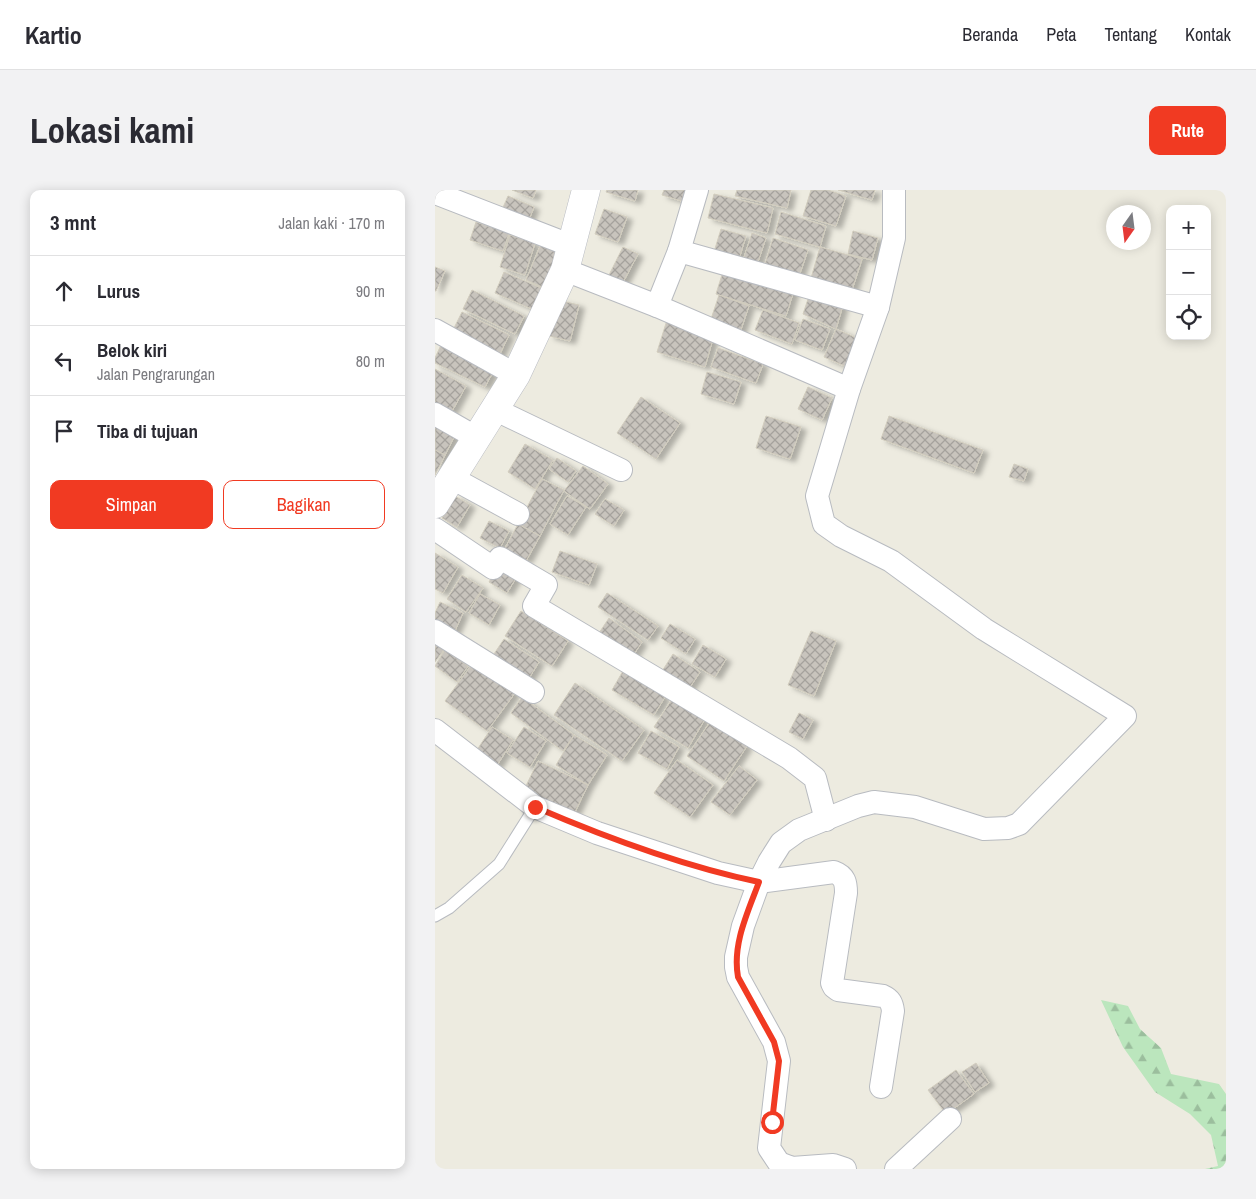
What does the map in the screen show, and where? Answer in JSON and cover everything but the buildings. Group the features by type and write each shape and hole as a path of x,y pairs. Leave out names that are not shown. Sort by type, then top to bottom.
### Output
{"street":[{"path":"435,504 516,375 569,258 586,190"},
{"path":"657,306 679,251 697,190"},
{"path":"845,1169 833,1166 792,1168 777,1166 769,1148 779,1061 774,1042 738,977 736,957 743,926 759,882 781,843 799,830 858,806 874,802 888,802 915,807 984,829 1008,828 1019,824 1125,716 984,629 891,561 841,536 824,524 817,496 849,389 878,307 894,238 894,190"},
{"path":"435,193 569,258 657,306 849,389"},
{"path":"679,251 878,307"},
{"path":"435,330 516,375"},
{"path":"494,409 621,470"},
{"path":"435,414 477,438"},
{"path":"452,478 517,514"},
{"path":"435,529 493,568 500,558 538,579 546,586 534,606 808,771 815,778 825,820"},
{"path":"435,632 533,692"},
{"path":"435,730 535,807 597,833 718,873 759,882 835,872 843,878 846,884 846,893 832,983 838,990 883,996 889,999 892,1004 893,1011 881,1087"},
{"path":"896,1169 950,1119"}],"lane":[{"path":"435,916 449,908 499,864 535,807"}],"green space":[{"path":"1101,1000 1128,1006 1140,1029 1161,1048 1171,1074 1219,1084 1226,1094 1226,1169 1205,1169 1218,1166 1211,1135 1190,1114 1155,1092 1123,1047"}],"route":[{"path":"535,807 597,833 718,873 759,882 743,926 736,957 736,968 738,977 774,1042 779,1061 772,1122"}]}
